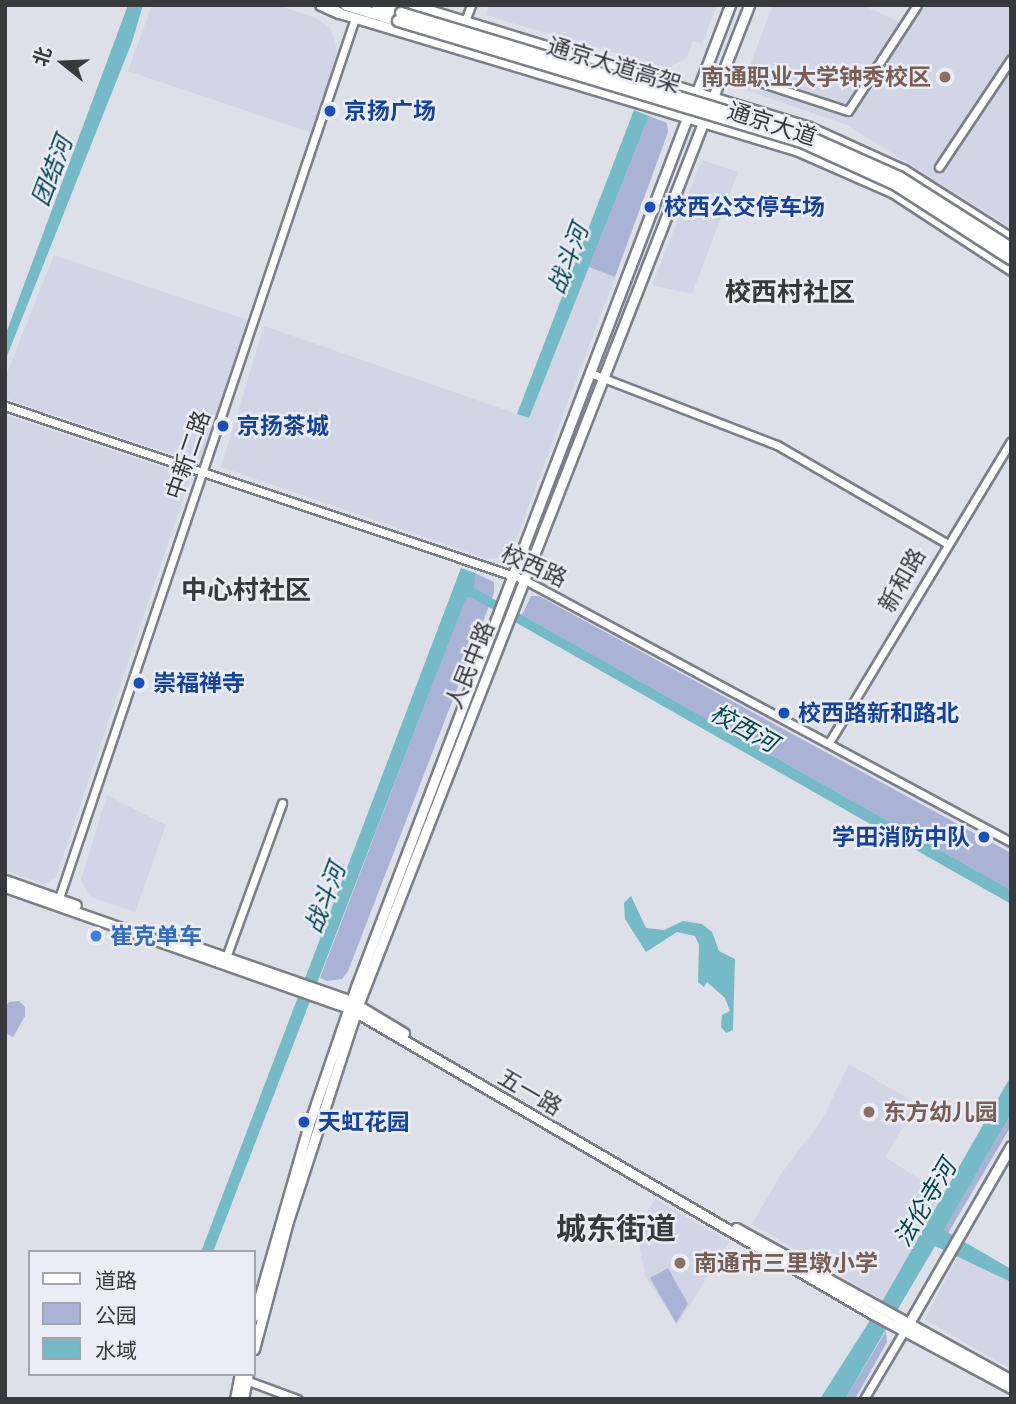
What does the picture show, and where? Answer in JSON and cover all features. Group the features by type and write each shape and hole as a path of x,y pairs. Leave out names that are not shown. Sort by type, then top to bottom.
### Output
{"highway":[{"name":"通京大道高架","path":"321,5 400,17 805,135 900,177 1011,248"},
{"name":"通京大道高架","path":"377,5 400,17 804,143 896,185 1011,259"}],"main road":[{"name":"通京大道","path":"412,5 767,113 864,149 943,192 1011,238"},
{"name":"人民中路","path":"256,1309 305,1137 597,375 730,5"},
{"name":"人民中路","path":"597,375 749,5"},
{"name":"通京大道","path":"343,9 355,18 809,155 892,192 1011,270"},
{"path":"759,139 751,124 767,113"},
{"name":"五一路","path":"5,880 223,964 300,986"},
{"name":"五一路","path":"5,887 58,901 353,1006 1011,1388"},
{"name":"人民中路","path":"256,1341 291,1210 353,1006"},
{"path":"906,1329 1011,1146"},
{"name":"五一路","path":"906,1329 1011,1380"},
{"path":"235,1399 243,1377"},
{"path":"243,1377 243,1399"}],"street":[{"path":"313,5 343,9"},
{"path":"465,21 471,5"},
{"path":"744,77 848,111 916,5"},
{"name":"中新二路","path":"58,901 355,18"},
{"path":"939,167 1011,59"},
{"path":"597,375 777,445 946,543"},
{"name":"校西路","path":"5,406 519,577 830,741 1011,842"},
{"name":"新和路","path":"830,741 946,543 1011,441"},
{"path":"223,964 282,803"},
{"path":"864,1399 906,1329"},
{"path":"243,1377 298,1399"}],"shaded area":[{"path":"152,5 277,5 316,18 331,29 337,50 335,71 315,134 128,71"},
{"path":"489,5 717,5 702,44 693,41 687,58 668,68 485,15"},
{"name":"南通职业大学钟秀校区","path":"773,5 862,5 901,23 913,5 1011,5 1011,228 849,126 746,90 749,68"},
{"name":"校西公交停车场","path":"702,160 738,172 692,294 652,285"},
{"path":"54,255 248,320 201,458 193,461 5,398 5,378"},
{"path":"589,267 615,277 514,545 498,558 488,559 221,467 264,326 529,418"},
{"path":"5,415 182,474 189,481 56,877 44,884 5,870"},
{"path":"107,795 166,825 135,912 90,897 81,880"},
{"path":"849,1064 917,1104 885,1157 943,1194 883,1300 752,1224 781,1174 822,1120"},
{"name":"南通市三里墩小学","path":"655,1199 729,1242 677,1325 646,1277 640,1250 639,1224"},
{"path":"958,1255 1011,1282 1011,1369 925,1320"}],"green space":[{"path":"649,116 667,123 668,132 615,277 589,267"},
{"path":"475,573 494,582 494,593 348,971 342,979 327,981 320,978"},
{"path":"531,596 539,596 1011,853 1011,890 522,615"},
{"path":"19,1001 25,1007 25,1016 13,1037 5,1033 5,1007 9,1002"},
{"path":"1011,1114 1011,1126 947,1235 944,1230"},
{"path":"668,1268 688,1304 676,1323 650,1278"},
{"path":"886,1331 887,1342 855,1399 845,1399"}],"water":[{"path":"128,5 143,5 132,42 5,361 5,336"},
{"path":"634,110 649,116 529,418 517,414"},
{"path":"461,568 475,573 474,588 1011,890 1011,904 471,597 466,598 214,1250 202,1250"},
{"path":"631,896 646,928 664,930 683,921 702,924 712,932 719,951 735,959 733,1030 726,1033 721,1027 722,1015 730,1011 725,998 707,982 704,987 698,982 699,945 695,936 677,932 646,952 625,919 624,903"},
{"path":"1011,1076 1011,1114 944,1230 1011,1269 1011,1282 935,1246 845,1399 820,1399 883,1300"}],"place":[{"name":"南通职业大学钟秀校区","path":"945,77"},
{"name":"京扬广场","path":"330,111"},
{"name":"校西公交停车场","path":"650,207"},
{"name":"京扬茶城","path":"223,426"},
{"name":"崇福禅寺","path":"139,683"},
{"name":"校西路新和路北","path":"784,713"},
{"name":"学田消防中队","path":"984,837"},
{"name":"崔克单车","path":"96,936"},
{"name":"东方幼儿园","path":"869,1112"},
{"name":"天虹花园","path":"304,1122"},
{"name":"南通市三里墩小学","path":"680,1263"}],"district":[{"name":"校西村社区","path":"790,293"},
{"name":"中心村社区","path":"246,591"},
{"name":"城东街道","path":"616,1229"}],"water label":[{"name":"团结河","path":"52,171"},
{"name":"战斗河","path":"568,259"},
{"name":"校西河","path":"744,728"},
{"name":"战斗河","path":"325,898"},
{"name":"法伦寺河","path":"925,1203"}]}
